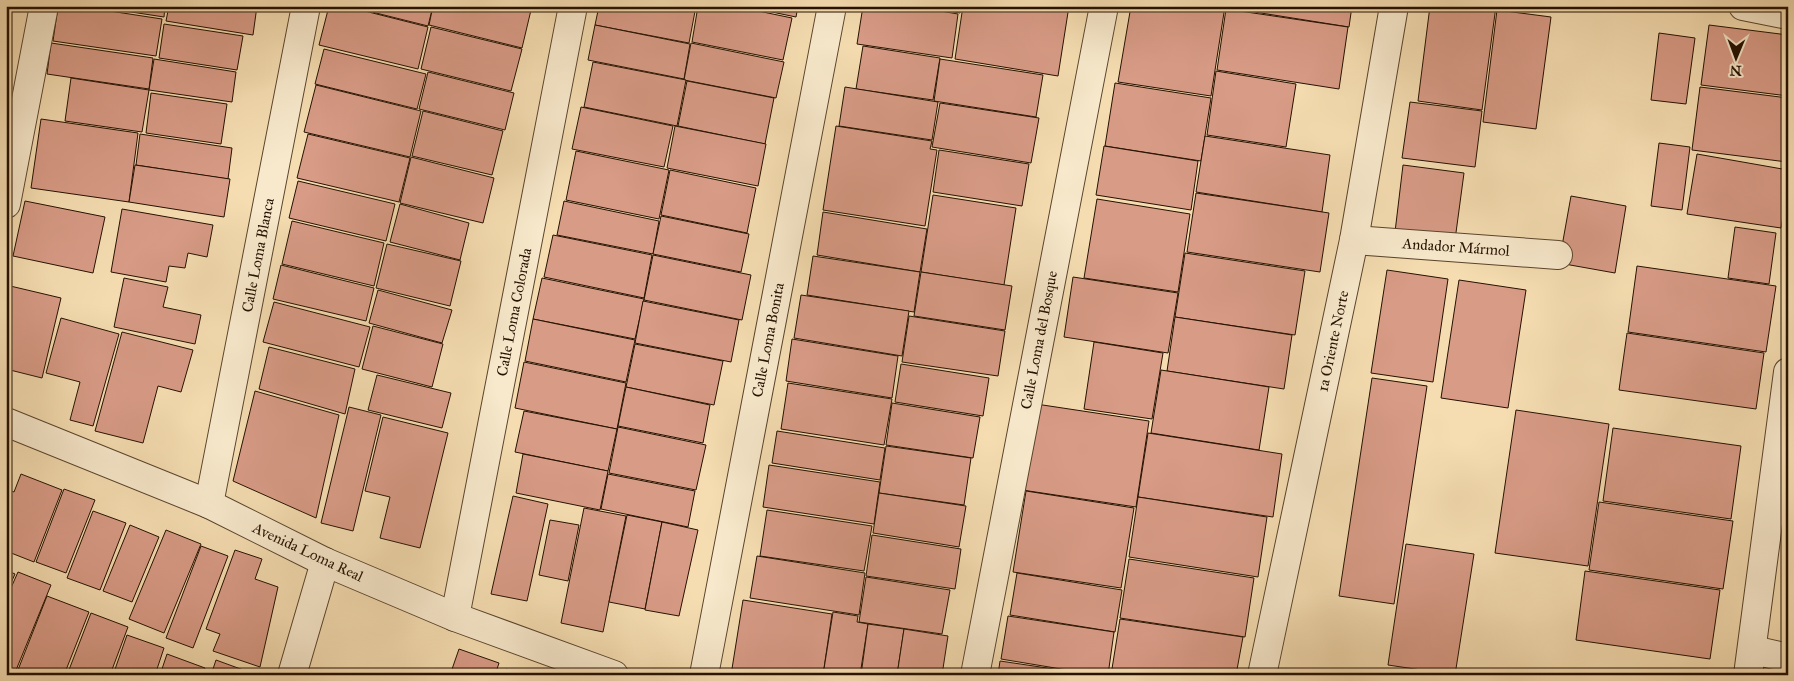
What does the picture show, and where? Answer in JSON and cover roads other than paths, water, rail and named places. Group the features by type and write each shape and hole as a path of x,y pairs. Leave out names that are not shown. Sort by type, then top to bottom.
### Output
{"street":[{"path":"6,204 44,6"},
{"name":"Calle Loma Blanca","path":"209,504 306,6"},
{"name":"Calle Loma Colorada","path":"455,617 574,6"},
{"name":"Calle Loma Bonita","path":"704,675 832,6"},
{"name":"Calle Loma del Bosque","path":"975,675 1104,6"},
{"name":"1a Oriente Norte","path":"1262,675 1354,240 1394,6"},
{"path":"1743,6 1788,15"},
{"name":"Andador Mármol","path":"1354,240 1558,255"},
{"path":"1788,372 1750,662 1788,658"},
{"name":"Avenida Loma Real","path":"6,422 209,504 325,562 455,617 614,675"},
{"path":"292,675 325,562"}]}
